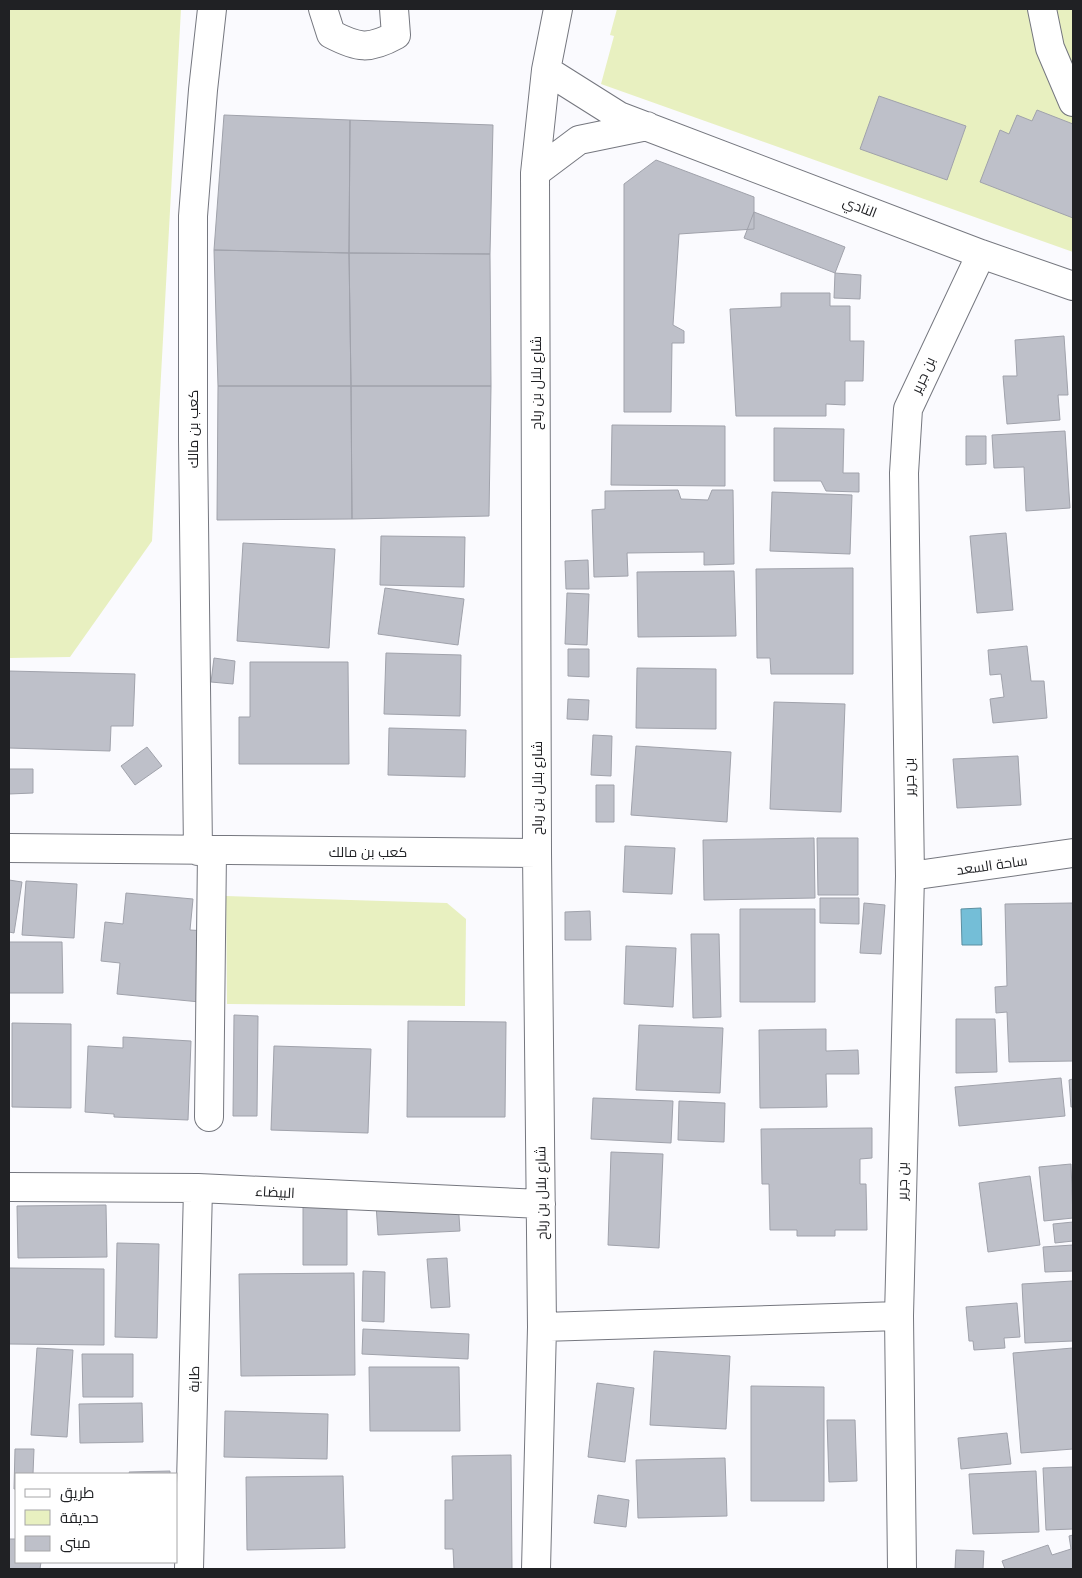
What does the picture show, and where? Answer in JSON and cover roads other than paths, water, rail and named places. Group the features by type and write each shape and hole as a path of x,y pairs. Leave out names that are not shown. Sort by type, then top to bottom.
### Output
{"street":[{"name":"كعب بن مالك","path":"205,851 193,440 193,216 203,90 212,9"},
{"path":"323,9 331,34 350,44 378,45 396,35 394,9"},
{"name":"شارع بلال بن رباح","path":"536,1569 542,1327 537,853 535,173 546,70 558,9"},
{"path":"1042,9 1050,48 1073,102"},
{"name":"النادي","path":"546,70 619,116 981,254 1073,286"},
{"path":"535,173 579,140 647,126"},
{"name":"بن جرير","path":"902,1569 899,1316 910,876 904,474 908,409 981,254"},
{"name":"كعب بن مالك","path":"9,848 537,853"},
{"path":"205,851 209,1117"},
{"name":"ساحة السعد","path":"910,876 1073,854"},
{"name":"البيضاء","path":"9,1187 198,1188 541,1204"},
{"name":"طابة","path":"189,1569 198,1188"},
{"path":"542,1327 899,1316"}],"water":[{"path":"981,908 982,945 962,945 961,909"}]}
